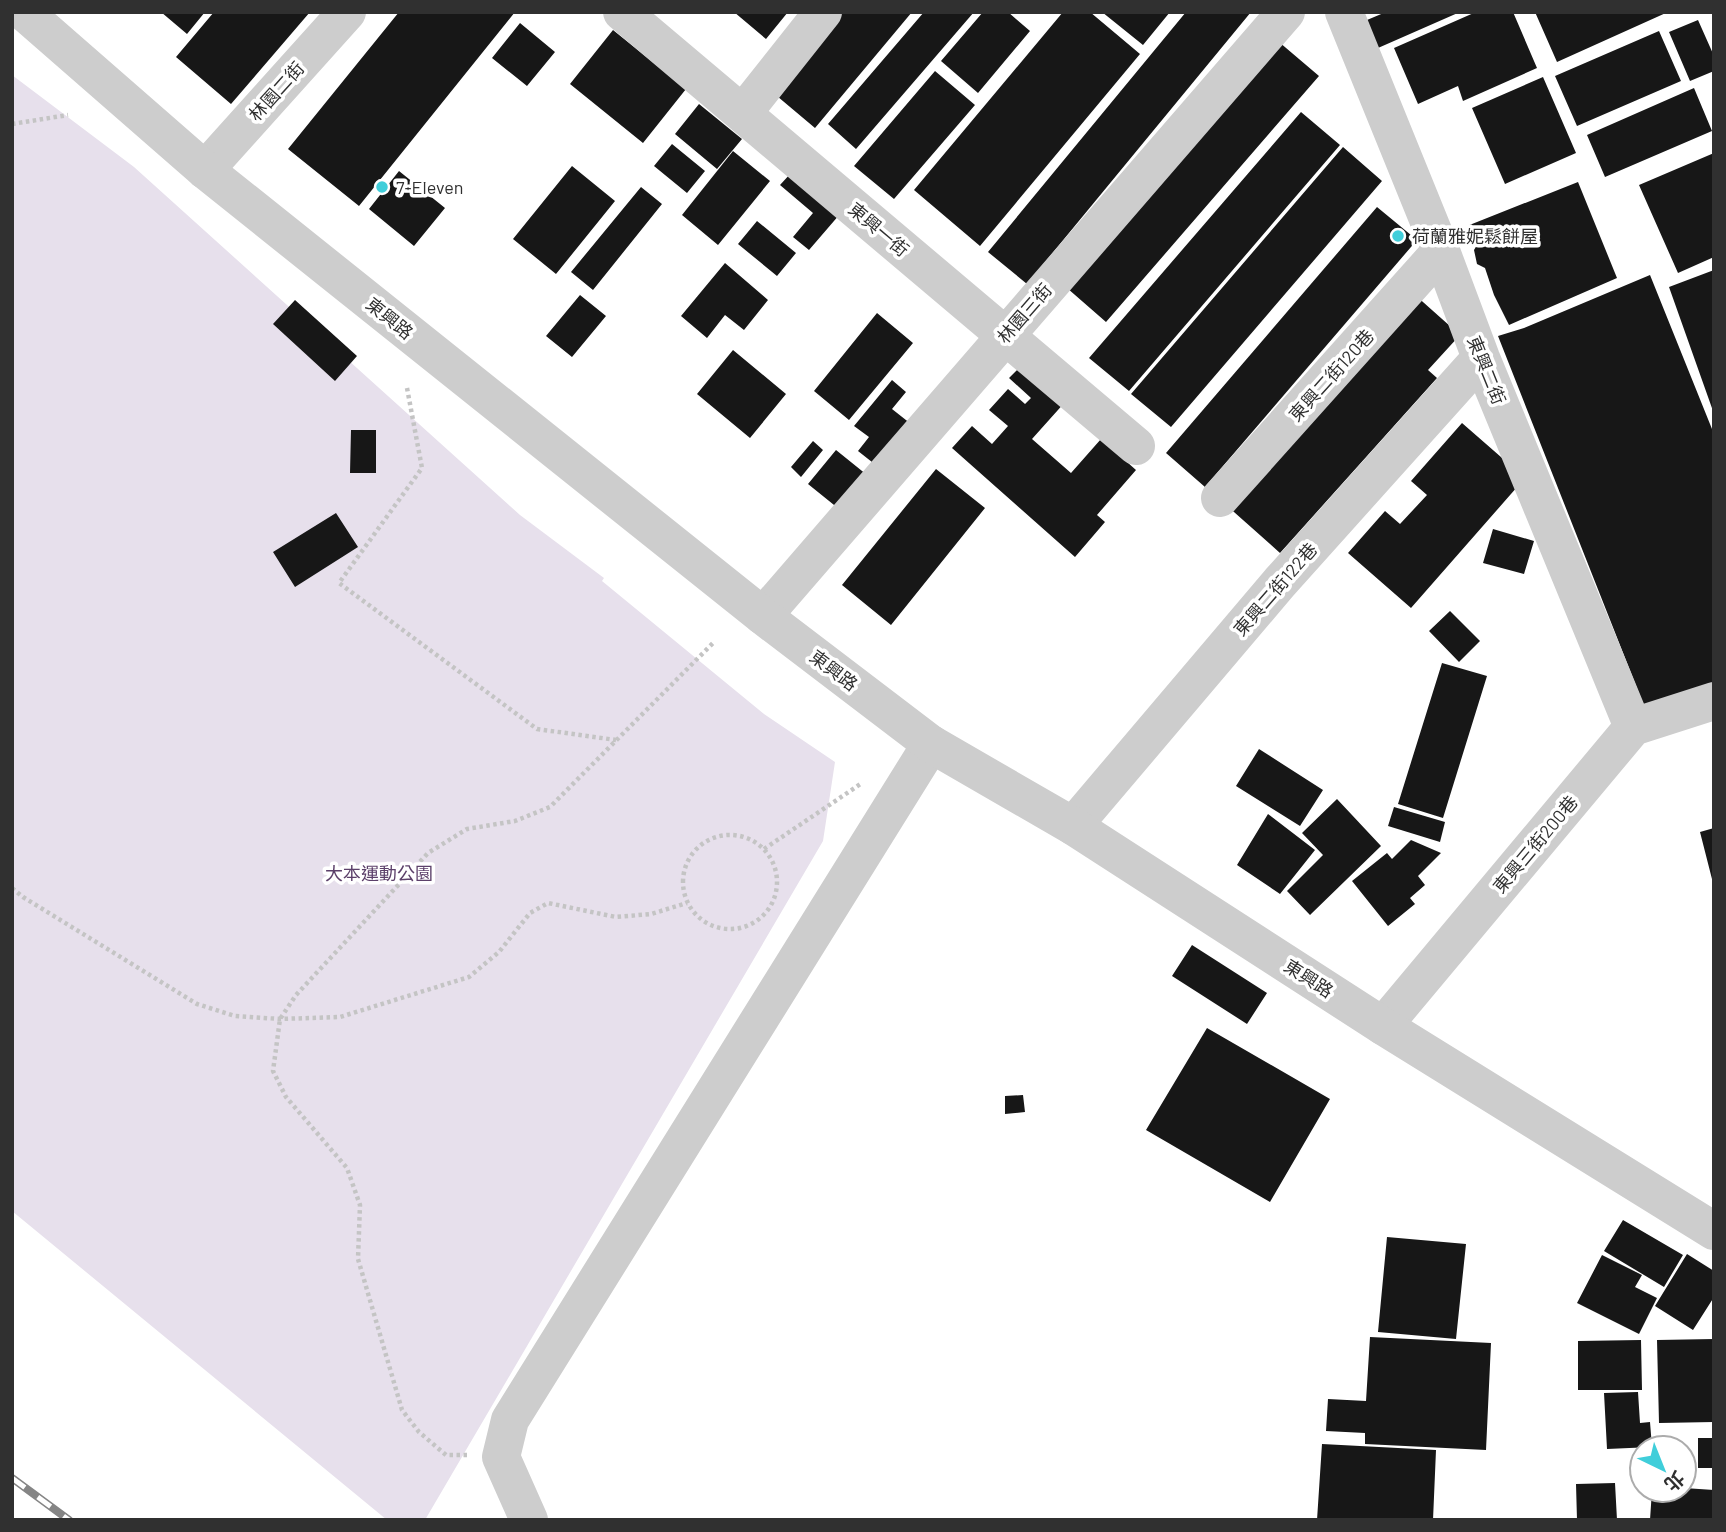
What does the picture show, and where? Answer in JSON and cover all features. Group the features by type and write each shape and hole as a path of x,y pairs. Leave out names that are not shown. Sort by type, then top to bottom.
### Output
{"street":[{"name":"東興路","path":"23,12 205,170 763,616 931,744 1073,826 1383,1026 1714,1231"},
{"name":"林園二街","path":"205,170 347,12"},
{"name":"東興一街","path":"622,12 1136,446"},
{"path":"743,113 823,12"},
{"name":"林園三街","path":"763,616 1286,12"},
{"name":"東興二街","path":"1343,12 1441,251 1481,358 1633,727"},
{"name":"東興二街120巷","path":"1220,498 1441,251"},
{"name":"東興二街122巷","path":"1073,826 1280,582 1481,358"},
{"path":"1633,727 1714,701"},
{"name":"東興三街200巷","path":"1383,1026 1633,727"},
{"path":"529,1520 501,1457 510,1420 931,744"}],"path":[{"path":"12,124 68,115"},
{"path":"407,388 422,468 339,583 537,729 616,740"},
{"path":"501,1457 446,1455 419,1432 402,1410 358,1259 360,1205 347,1168 286,1097 273,1070 280,1019 296,995 428,853 467,829 515,821 550,807 714,642"},
{"path":"764,849 863,783"},
{"path":"738,835 752,840 764,849 773,861 777,883 772,905 763,917 736,929 721,929 707,924 695,915 682,888 688,860 697,848 709,839 738,835"},
{"path":"12,888 197,1004 235,1016 280,1019 340,1017 469,977 499,952 530,913 548,903 616,918 650,914 687,903"}],"green space":[{"name":"大本運動公園","path":"12,75 134,167 520,515 604,578 602,581 764,714 835,762 823,841 425,1520 387,1520 12,1211"}],"building":[{"path":"161,12 205,12 187,34"},
{"path":"214,12 310,12 231,104 176,57"},
{"path":"399,12 515,12 359,206 288,149"},
{"path":"734,12 788,12 766,39"},
{"path":"837,12 912,12 815,128 771,91"},
{"path":"924,12 974,12 856,149 828,124"},
{"path":"983,12 1008,12 1030,31 978,93 941,61"},
{"path":"1063,12 1090,12 1140,54 980,246 914,190"},
{"path":"1102,12 1170,12 1143,45"},
{"path":"1186,12 1251,12 1027,284 988,252"},
{"path":"1386,12 1460,12 1378,48 1367,20"},
{"path":"1476,12 1513,12 1537,68 1463,101 1458,86 1418,104 1394,48"},
{"path":"1535,12 1668,12 1557,62"},
{"path":"1698,20 1714,56 1714,71 1690,81 1669,32"},
{"path":"520,23 555,52 527,86 492,58"},
{"path":"613,30 686,89 643,143 570,84"},
{"path":"1659,31 1681,81 1577,126 1555,76"},
{"path":"1279,42 1319,76 1106,322 1067,288"},
{"path":"935,71 975,105 894,199 854,166"},
{"path":"1543,77 1576,153 1505,184 1472,108"},
{"path":"1694,88 1712,131 1605,177 1587,135"},
{"path":"699,104 742,139 717,169 675,134"},
{"path":"1301,112 1340,145 1129,391 1089,358"},
{"path":"672,144 705,171 687,193 654,166"},
{"path":"1343,147 1382,181 1171,427 1131,394"},
{"path":"733,151 770,181 718,245 682,215"},
{"path":"1714,153 1714,257 1678,273 1639,185"},
{"path":"572,166 615,201 556,274 513,239"},
{"path":"399,171 445,208 414,246 369,209"},
{"path":"791,173 840,214 809,250 793,237 813,213 780,185"},
{"path":"1578,182 1617,278 1509,325 1494,295 1485,268 1477,264 1474,250 1480,240 1467,226"},
{"path":"641,187 662,204 593,290 571,272"},
{"path":"1377,207 1417,240 1205,487 1166,453"},
{"path":"757,221 796,253 777,276 738,244"},
{"path":"725,263 768,300 744,330 725,315 707,338 681,316"},
{"path":"1714,270 1714,411 1713,411 1669,287"},
{"path":"1650,275 1714,434 1714,684 1646,711 1498,336 1524,328"},
{"path":"1414,294 1460,335 1428,370 1437,378 1280,553 1225,504"},
{"path":"580,295 606,316 572,357 546,336"},
{"path":"295,300 357,356 335,381 273,324"},
{"path":"877,313 913,343 849,420 814,391"},
{"path":"733,350 786,394 750,438 697,394"},
{"path":"1023,364 1066,401 1032,439 1071,473 1101,439 1136,470 1097,515 1105,522 1075,557 952,448 972,426 992,444 1008,426 989,410 1008,389 1025,404 1031,398 1009,378"},
{"path":"892,380 906,392 892,409 911,424 877,466 858,451 869,437 854,426"},
{"path":"1462,423 1525,478 1411,608 1348,553 1385,511 1400,524 1427,495 1411,481"},
{"path":"351,430 376,430 376,473 350,473"},
{"path":"813,441 823,450 801,477 791,467"},
{"path":"836,450 867,475 839,509 808,484"},
{"path":"936,469 985,508 891,625 842,585"},
{"path":"336,513 358,547 295,587 273,552"},
{"path":"1493,529 1534,541 1524,574 1483,563"},
{"path":"1450,611 1480,641 1459,662 1429,631"},
{"path":"1442,663 1487,676 1443,818 1398,804"},
{"path":"1259,749 1323,790 1300,826 1236,786"},
{"path":"1337,799 1381,846 1310,915 1287,891 1323,855 1302,833"},
{"path":"1394,807 1445,822 1440,842 1388,826"},
{"path":"1268,814 1315,850 1280,894 1237,865"},
{"path":"1714,828 1714,883 1713,883 1700,832"},
{"path":"1411,840 1441,853 1418,876 1425,885 1410,898 1415,904 1388,926 1352,881 1387,853 1392,859"},
{"path":"1192,945 1267,993 1247,1024 1172,976"},
{"path":"1207,1028 1330,1099 1270,1202 1146,1130"},
{"path":"1023,1095 1025,1112 1005,1114 1005,1096"},
{"path":"1623,1220 1683,1255 1664,1287 1604,1251"},
{"path":"1387,1237 1466,1244 1456,1339 1378,1332"},
{"path":"1687,1254 1714,1271 1714,1297 1693,1330 1655,1306"},
{"path":"1602,1255 1642,1275 1635,1287 1657,1298 1639,1334 1577,1303"},
{"path":"1370,1337 1491,1343 1486,1450 1365,1444 1365,1433 1326,1431 1328,1399 1366,1401"},
{"path":"1714,1339 1714,1422 1659,1423 1657,1340"},
{"path":"1641,1340 1642,1390 1578,1390 1578,1341"},
{"path":"1638,1392 1640,1423 1650,1422 1651,1434 1628,1434 1628,1448 1607,1449 1604,1393"},
{"path":"1698,1438 1714,1438 1714,1468 1698,1468"},
{"path":"1322,1444 1436,1450 1433,1520 1317,1520"},
{"path":"1615,1483 1617,1520 1577,1520 1576,1484"},
{"path":"1698,1489 1714,1490 1714,1520 1650,1520 1651,1504 1698,1504"}],"railway":[{"path":"12,1478 69,1520"}],"place":[{"name":"7-Eleven","path":"382,187"},
{"name":"荷蘭雅妮鬆餅屋","path":"1398,236"}]}
